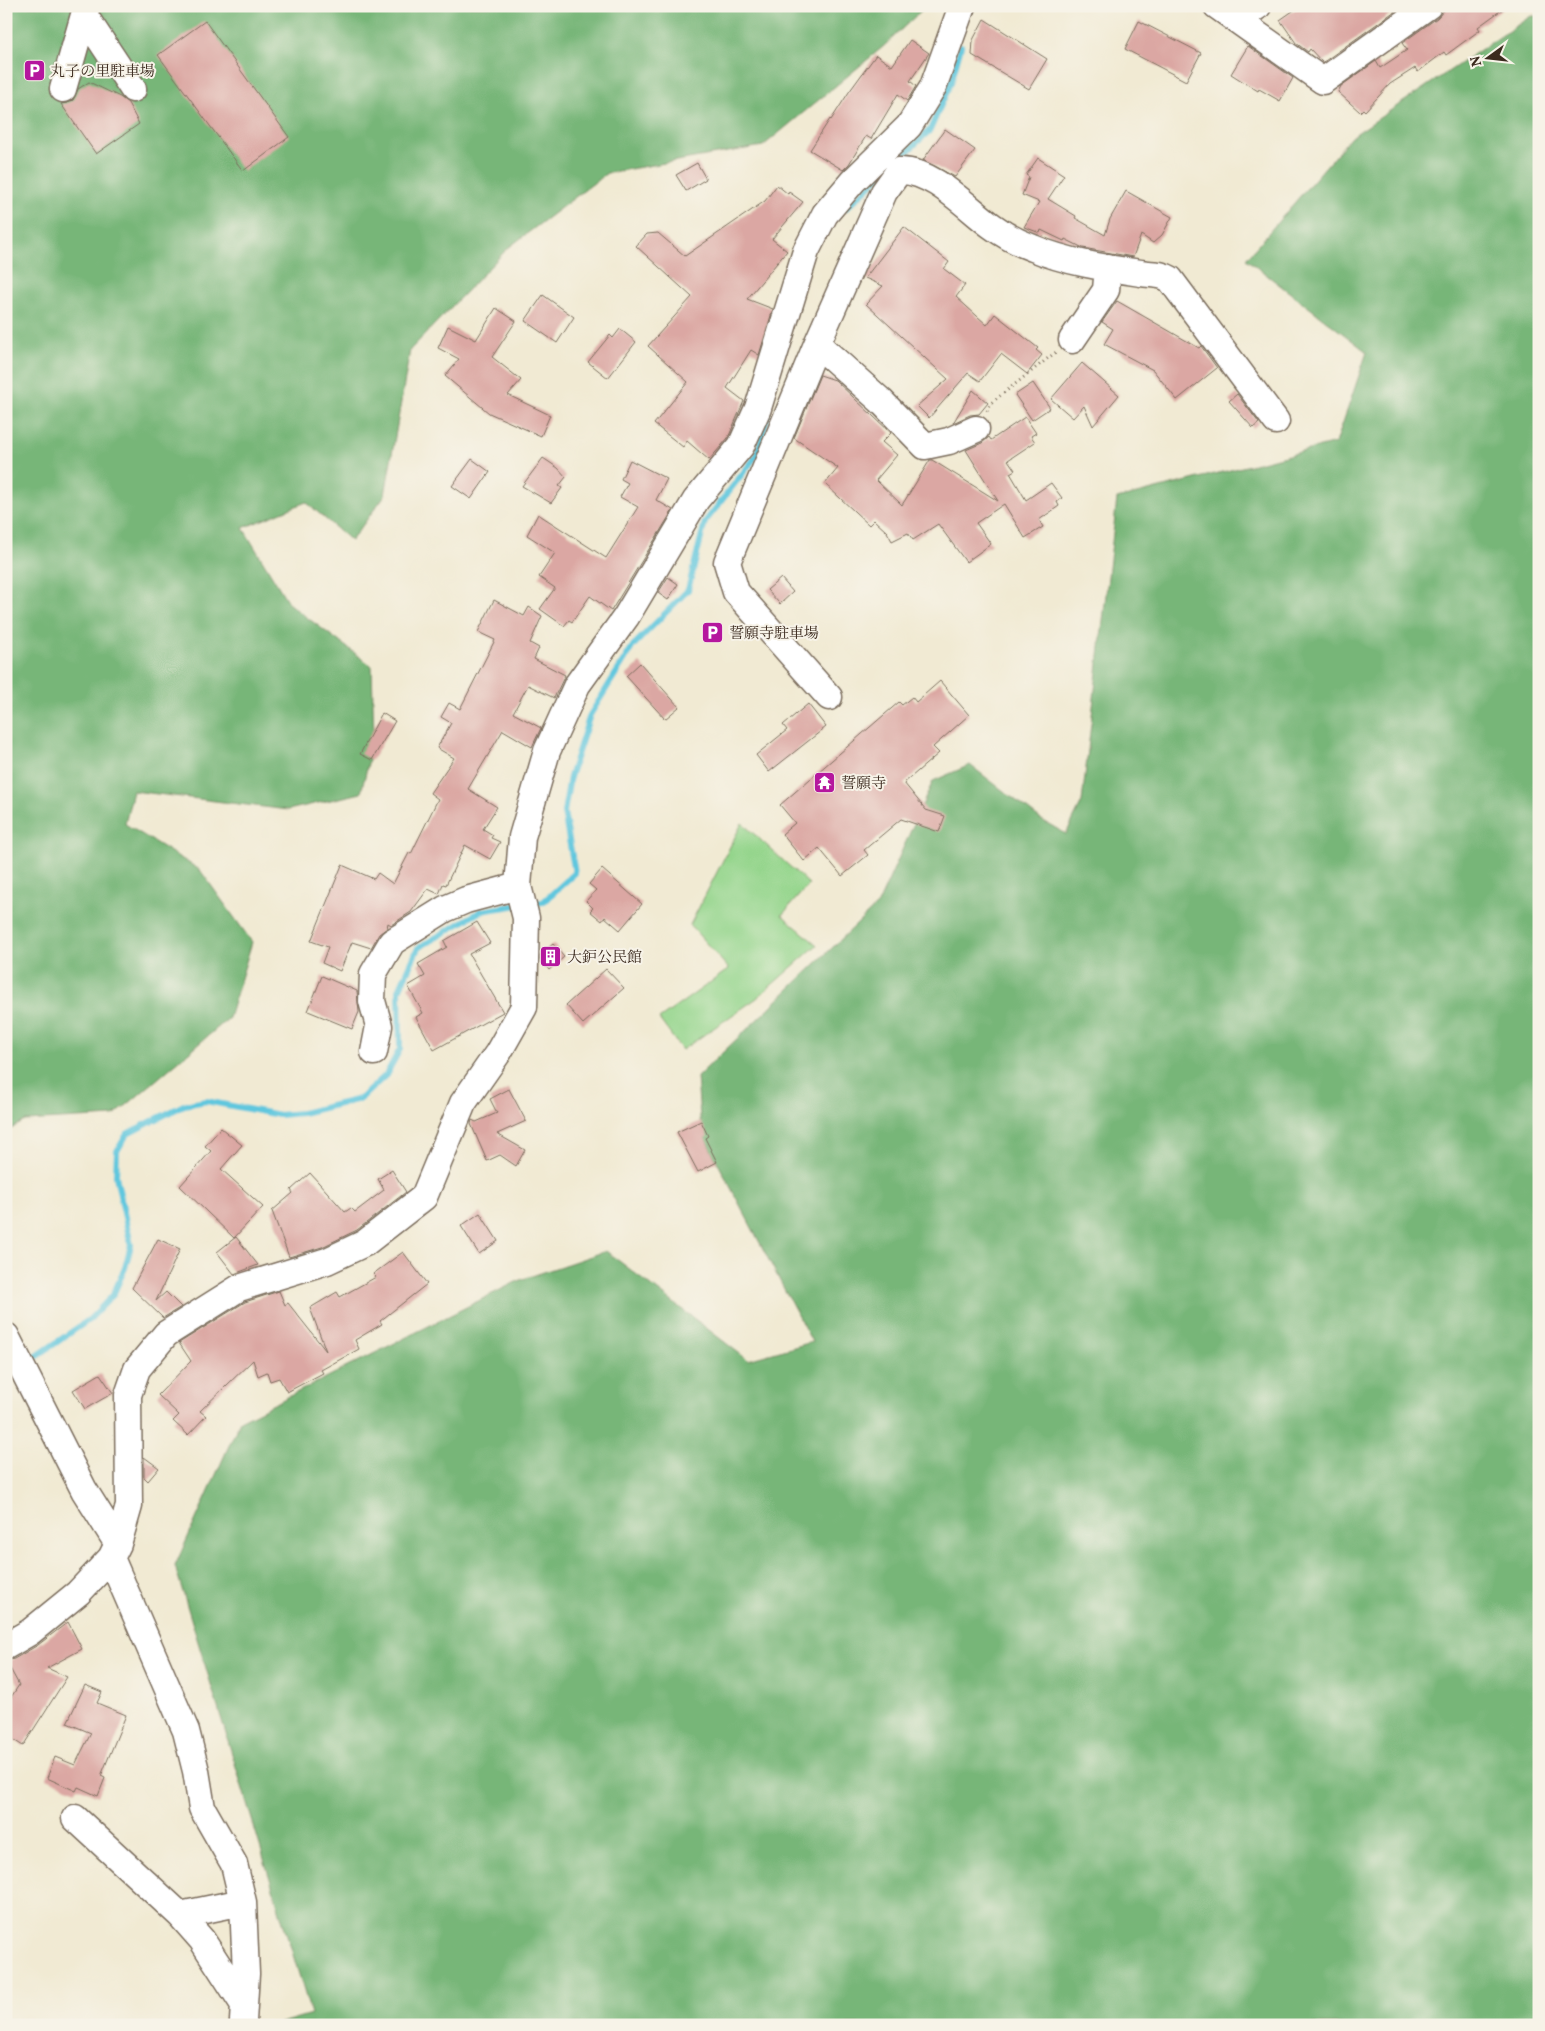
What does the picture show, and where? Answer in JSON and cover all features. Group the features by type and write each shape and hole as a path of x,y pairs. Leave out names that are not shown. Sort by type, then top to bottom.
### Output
{"street":[{"path":"6,1646 30,1632 78,1593 115,1551 129,1506 128,1395 137,1369 166,1334 239,1288 327,1261 366,1243 424,1197 463,1103 498,1053 524,1007 526,918 518,886 522,837 547,751 577,684 626,618 696,500 741,446 758,408 806,251 825,214 852,181 909,126 933,87 962,6"},
{"path":"1238,11 1323,81 1428,6"},
{"path":"63,89 86,11"},
{"path":"86,11 132,89"},
{"path":"890,145 899,171"},
{"path":"829,697 736,592 727,562 815,349 884,192 899,171 908,170 920,174 954,194 994,227 1032,248 1082,263 1143,274 1162,274 1170,279 1276,421"},
{"path":"1072,340 1106,290 1108,267"},
{"path":"777,347 815,349 881,401 925,446 949,442 976,428"},
{"path":"374,1052 379,1026 372,1000 374,974 392,942 444,909 466,900 518,886"},
{"path":"10,1343 115,1551 186,1731 196,1771 202,1808 234,1864 243,1902 246,1974 244,2015"},
{"path":"75,1818 180,1915 202,1940 244,2015"},
{"path":"180,1915 243,1902"}],"path":[{"path":"976,428 991,403 1072,340"}],"green space":[{"path":"6,6 926,6 884,46 763,146 607,173 508,248 410,350 385,495 351,541 306,502 243,528 289,604 372,666 374,738 361,793 288,810 133,791 125,824 200,870 252,942 229,1018 114,1116 25,1121 6,1132"},
{"path":"1531,16 1539,16 1539,2025 274,2025 311,2014 175,1566 240,1421 520,1280 606,1251 748,1360 812,1342 701,1131 697,1077 878,904 933,781 970,765 1040,819 1066,834 1082,802 1117,499 1336,443 1367,352 1246,259 1351,137"},
{"path":"742,823 809,884 782,915 817,945 757,998 682,1050 659,1019 729,969 690,925"}],"building":[{"path":"1300,6 1402,6 1322,62 1310,49 1308,52 1296,43 1280,20"},
{"path":"1448,6 1507,6 1478,27 1480,30 1446,55 1444,52 1418,72 1415,68 1390,84 1365,111 1363,109 1360,112 1338,92 1341,86 1376,61 1380,68 1407,50 1402,43 1437,18"},
{"path":"984,19 1047,59 1029,89 972,55 973,40"},
{"path":"205,21 289,137 243,171 158,55"},
{"path":"1139,21 1201,53 1186,81 1125,49"},
{"path":"910,40 929,53 910,81 916,86 907,101 898,94 871,139 866,136 849,164 843,170 810,150 876,55 892,66"},
{"path":"1248,46 1293,78 1280,101 1259,89 1258,91 1231,74"},
{"path":"89,82 128,103 139,124 96,154 61,104 73,100 78,89"},
{"path":"945,129 975,150 955,177 923,160"},
{"path":"1038,158 1064,175 1048,199 1076,216 1075,218 1105,235 1110,219 1126,191 1172,217 1162,235 1153,243 1141,235 1133,257 1083,248 1041,230 1040,233 1024,227 1039,202 1022,195 1029,177 1026,175"},
{"path":"697,163 706,179 686,191 676,175"},
{"path":"777,185 788,194 789,192 803,202 772,239 787,251 747,299 773,309 759,355 751,350 727,388 744,401 728,438 709,460 687,441 683,447 654,424 688,382 648,346 692,297 636,246 647,234 658,233 685,256 765,201"},
{"path":"904,227 949,262 944,269 965,285 956,297 987,325 995,314 1038,348 1036,350 1042,355 1027,374 1001,354 980,381 968,373 929,418 917,406 948,379 866,304 883,286 865,278"},
{"path":"543,295 574,317 557,343 525,321"},
{"path":"1117,301 1199,348 1201,346 1217,368 1177,400 1153,370 1104,344 1113,329 1102,322"},
{"path":"496,308 516,321 492,357 521,380 508,395 550,415 541,436 489,413 445,376 459,359 438,348 448,326 476,340"},
{"path":"620,329 636,342 608,378 588,362 610,335 613,338"},
{"path":"1082,363 1119,395 1093,426 1084,406 1073,418 1051,399"},
{"path":"820,375 835,380 891,433 882,442 897,455 876,480 902,505 930,460 998,501 966,450 982,443 989,437 991,440 1025,417 1036,433 1031,436 1035,442 1008,460 1015,470 1010,473 1026,500 1051,483 1062,498 1057,502 1059,506 1039,520 1043,527 1025,538 1004,504 976,523 991,544 966,562 938,524 913,540 908,533 892,541 887,532 874,520 869,525 825,484 838,468 794,438"},
{"path":"1033,383 1050,408 1032,420 1015,395"},
{"path":"973,390 988,403 979,414 970,415 953,423"},
{"path":"1237,394 1259,423 1253,428 1229,401"},
{"path":"543,458 558,468 566,477 559,486 562,488 551,503 522,486"},
{"path":"472,459 490,472 471,499 452,486"},
{"path":"630,460 667,479 656,500 673,510 611,611 590,596 572,622 569,620 564,626 540,609 555,588 539,577 555,553 527,535 538,514 606,558 638,507 620,497 628,483 621,479"},
{"path":"668,577 678,584 668,600 658,593"},
{"path":"781,578 793,592 780,604 767,590"},
{"path":"494,600 524,616 529,607 542,616 530,643 539,648 534,659 565,675 554,698 528,685 513,713 541,728 532,747 503,730 468,789 497,807 483,829 493,835 491,838 500,842 490,859 465,845 446,885 443,884 439,894 428,889 411,912 391,925 388,923 387,928 379,934 371,948 352,942 340,971 322,963 328,947 311,941 342,865 374,879 378,873 393,884 409,853 411,854 438,799 430,793 454,758 437,748 451,723 441,717 449,703 460,709 495,640 478,632"},
{"path":"640,663 679,707 665,719 626,676"},
{"path":"940,681 969,715 933,747 939,753 904,783 926,810 945,816 939,832 901,819 864,850 868,855 842,876 819,848 804,861 782,834 795,823 780,805 899,702 902,705 912,697 916,702"},
{"path":"808,704 826,727 769,772 756,755 787,730 783,725"},
{"path":"382,713 395,721 372,760 360,754"},
{"path":"602,869 642,904 620,930 605,917 602,921 590,911 593,908 586,901 596,890 589,884"},
{"path":"477,922 490,943 469,954 503,1012 434,1050 416,1017 423,1013 408,986 425,976 418,964 447,947 444,941"},
{"name":"大鈩公民館","path":"553,944 564,957 549,970 540,959 540,955"},
{"path":"606,969 624,988 583,1024 566,1005"},
{"path":"322,976 357,991 359,1012 352,1029 308,1011"},
{"path":"509,1089 526,1121 497,1134 525,1150 516,1166 500,1155 487,1161 471,1124 472,1120 476,1122 497,1113 490,1099"},
{"path":"701,1121 708,1136 705,1138 717,1162 698,1172 677,1132"},
{"path":"221,1128 242,1145 221,1169 263,1207 234,1238 180,1186 211,1151 205,1146"},
{"path":"392,1170 406,1192 357,1230 322,1247 289,1257 272,1211 293,1193 291,1190 310,1173 345,1212 351,1208 355,1212 384,1190 378,1179"},
{"path":"480,1213 498,1241 479,1254 461,1226"},
{"path":"236,1237 258,1265 234,1274 217,1252"},
{"path":"158,1239 180,1249 156,1301 166,1292 181,1307 163,1318 132,1288"},
{"path":"403,1252 427,1284 380,1321 382,1324 355,1340 359,1349 321,1370 323,1373 287,1392 279,1378 270,1381 267,1372 258,1376 253,1360 200,1411 206,1416 188,1435 173,1421 179,1415 158,1395 191,1361 179,1343 245,1302 279,1291 285,1305 288,1303 326,1351 310,1308 337,1292 340,1297 376,1277 373,1274"},
{"path":"100,1374 113,1393 85,1409 73,1390"},
{"path":"144,1457 159,1468 148,1481 144,1477"},
{"path":"68,1622 82,1649 47,1668 67,1677 23,1746 6,1735 6,1705 19,1685 6,1661 14,1659 38,1645"},
{"path":"85,1685 102,1692 97,1703 126,1715 101,1776 105,1778 98,1796 78,1787 76,1791 47,1778 55,1757 75,1765 91,1733 67,1723"}],"waterway":[{"path":"895,163 930,130 951,82 961,46"},
{"path":"846,208 883,174"},
{"path":"528,904 543,902 575,873 564,812 570,777 590,715 633,646 688,590 705,522 757,455 768,415"},
{"path":"27,1363 90,1319 113,1295 125,1268 131,1245 116,1176 117,1151 127,1134 184,1105 206,1101 279,1115 302,1113 360,1099 386,1075 400,1049 399,990 418,948 481,911 518,905"},
{"path":"6,1379 17,1370"}],"place":[{"name":"丸子の里駐車場","path":"34,71"},
{"name":"誓願寺駐車場","path":"713,633"},
{"name":"誓願寺","path":"825,783"},
{"name":"大鈩公民館","path":"551,957"}]}
